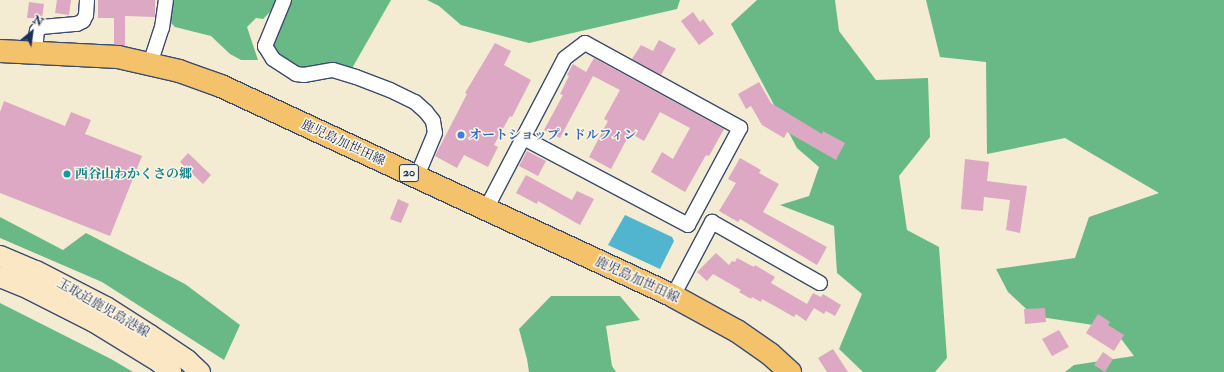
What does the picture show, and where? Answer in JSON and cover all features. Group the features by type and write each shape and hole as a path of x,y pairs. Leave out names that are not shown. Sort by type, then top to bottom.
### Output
{"main road":[{"name":"鹿児島加世田線","path":"0,51 118,57 179,71 221,86 673,296 738,331 770,354 790,372"},
{"name":"玉取迫鹿児島港線","path":"0,256 36,271 106,307 187,360 200,372"},
{"name":"玉取迫鹿児島港線","path":"0,277 29,289 94,322 159,362 171,372"}],"street":[{"path":"35,52 37,31 41,27 77,24 83,21 86,15 87,0"},
{"path":"150,64 162,28 166,0"},
{"path":"284,0 265,46 273,60 296,74 304,75 333,70 356,77 390,90 415,102 426,112 432,121 435,133 417,176"},
{"path":"486,209 565,58 585,43 740,128 688,225 524,138"},
{"path":"673,296 712,222 820,283"}],"green space":[{"path":"172,0 276,0 270,12 263,19 256,18 247,27 258,60 241,60 230,54 211,36 175,27 169,21"},
{"path":"288,0 391,0 351,70 306,72 276,56 270,43"},
{"path":"427,0 680,0 677,9 529,43 461,25 439,6"},
{"path":"757,0 835,0 839,31 876,80 928,78 930,137 899,176 907,230 939,247 947,358 935,372 863,372 839,349 862,294 837,273 834,226 780,205 809,196 819,167 797,148 731,24"},
{"path":"926,0 1224,0 1224,372 1065,372 1074,365 1134,356 1113,328 1034,316 1008,292 996,269 1075,258 1089,217 1159,193 1065,138 987,154 986,62 940,57"},
{"path":"0,217 63,250 86,233 185,284 240,325 224,360 102,282 0,238"},
{"path":"551,296 620,296 640,320 606,326 612,366 616,372 529,372 519,329"},
{"path":"0,303 111,359 133,372 0,372"}],"water":[{"path":"625,215 672,237 674,241 660,269 608,245"}],"building":[{"path":"57,0 71,0 69,15 55,13"},
{"path":"98,0 155,0 155,17 125,16 125,46 114,44 114,18 98,18"},
{"path":"29,2 44,4 42,18 27,18"},
{"path":"693,12 700,22 703,19 714,34 699,45 681,21"},
{"path":"659,40 676,49 661,75 632,59 641,45 653,51"},
{"path":"495,43 511,51 504,65 531,80 512,117 510,116 494,145 498,147 488,167 464,155 457,168 435,156 467,94 465,93"},
{"path":"594,58 724,129 709,156 706,155 685,192 651,172 662,152 673,159 690,128 660,112 644,141 630,133 611,169 589,157 608,121 604,119 620,90 593,76 560,138 544,130 563,95 560,94 573,64 586,72"},
{"path":"759,82 771,103 822,134 823,131 845,143 836,160 787,132 784,138 762,125 751,106 746,109 738,94"},
{"name":"西谷山わかくさの郷","path":"4,101 65,126 71,112 91,120 85,134 142,156 110,236 0,193 0,112"},
{"path":"527,151 546,161 538,176 519,166"},
{"path":"188,153 211,175 203,184 180,162"},
{"path":"740,158 761,170 759,173 779,184 763,212 827,247 817,265 740,219 738,222 719,211 736,183 728,179"},
{"path":"965,159 989,162 987,181 1027,186 1020,233 1006,230 1010,200 984,197 983,211 961,209"},
{"path":"526,175 572,200 577,191 594,199 580,225 538,201 537,204 516,193"},
{"path":"398,199 409,204 401,223 390,219"},
{"path":"716,253 729,265 732,261 735,262 737,258 754,267 755,265 775,277 771,283 807,304 813,293 821,297 823,294 841,305 835,316 826,311 824,314 814,308 806,321 796,314 794,317 762,299 761,302 752,297 751,299 739,292 741,290 713,274 707,281 697,272"},
{"path":"1045,308 1046,322 1025,324 1024,309"},
{"path":"1098,314 1110,322 1108,325 1124,335 1114,351 1086,333"},
{"path":"1059,330 1069,347 1052,356 1042,339"},
{"path":"833,349 848,372 827,372 818,358"},
{"path":"1103,352 1113,359 1105,372 1094,365"}],"place":[{"name":"オートショップ・ドルフィン","path":"461,135"},
{"name":"西谷山わかくさの郷","path":"67,174"}]}
